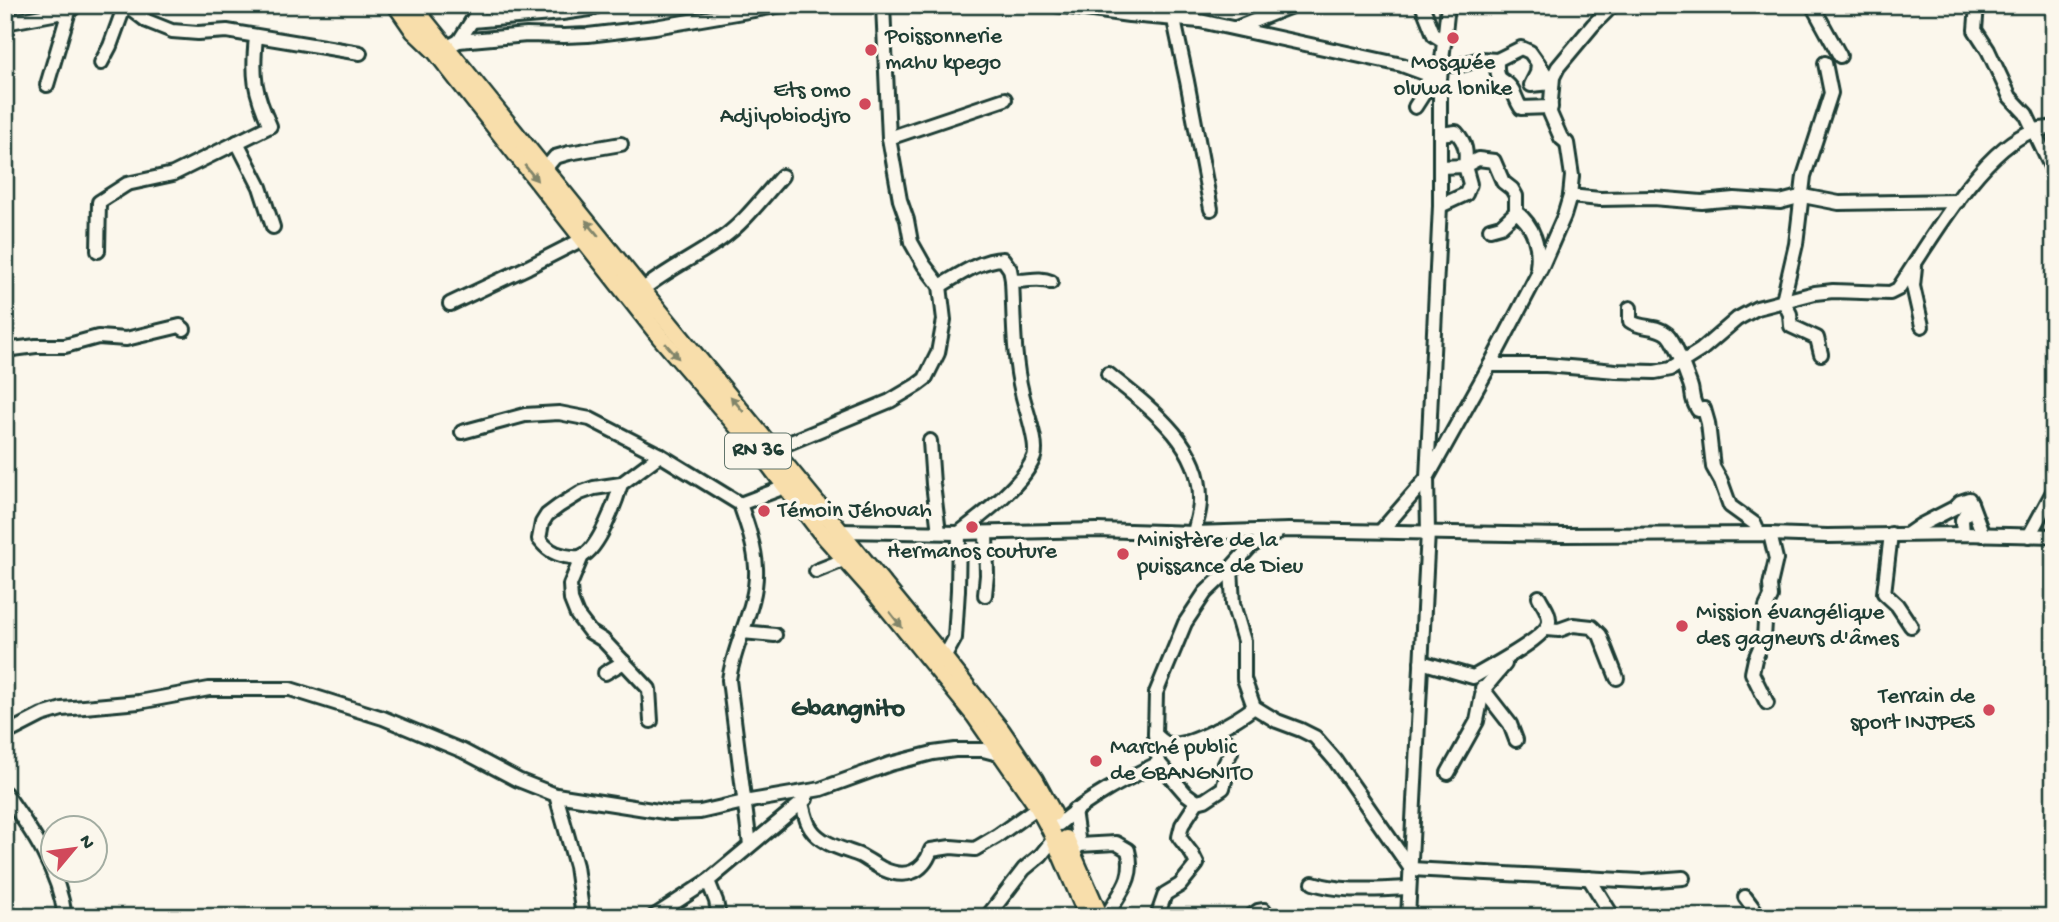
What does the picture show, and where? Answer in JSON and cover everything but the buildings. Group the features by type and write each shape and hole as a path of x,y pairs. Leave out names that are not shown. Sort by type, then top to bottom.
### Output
{"main road":[{"name":"RN 36","path":"396,5 414,31 436,52 661,338 761,454 819,530 853,547 1038,807 1075,849 1100,917"},
{"name":"RN 36","path":"412,5 453,44 492,106 1001,730 1035,780 1088,917"}],"street":[{"path":"101,63 125,5 147,21 172,31 227,31 360,53"},
{"path":"453,44 482,5"},
{"path":"472,21 562,13 599,5"},
{"path":"453,44 527,35 564,36 655,27 783,5"},
{"path":"774,449 890,401 925,379 938,353 944,320 940,286 911,242 889,138 883,5"},
{"path":"1056,5 1200,21 1402,65 1435,77"},
{"path":"1236,29 1294,5"},
{"path":"1422,5 1434,35 1445,42"},
{"path":"1415,107 1443,65 1448,5"},
{"path":"1381,531 1427,478 1530,291 1556,234 1570,196 1572,176 1567,144 1561,138 1550,113 1552,83 1558,67 1613,5"},
{"path":"1812,5 1840,56"},
{"path":"1977,5 1975,30 2010,97 2026,114 2054,173"},
{"path":"5,23 72,8"},
{"path":"47,85 72,8"},
{"path":"1174,20 1211,209"},
{"path":"98,251 99,202 127,184 173,174 270,126 254,86 256,37"},
{"path":"1443,65 1460,65 1481,59 1497,60 1521,48 1530,52 1552,83"},
{"path":"1497,60 1500,81 1512,91 1521,108 1550,107"},
{"path":"1822,354 1817,338 1791,326 1790,314 1783,300 1796,244 1804,176 1831,93 1825,63"},
{"path":"1538,64 1531,85 1552,83"},
{"path":"1408,917 1428,532 1427,478 1440,206 1440,134 1435,77"},
{"path":"889,138 1005,99"},
{"path":"1490,365 1656,372 1671,369 1718,337 1737,319 1757,308 1815,293 1890,293 1898,289 1958,201 1997,155 2011,142 2033,130 2054,127"},
{"path":"1440,134 1456,132 1463,140 1467,155 1465,166 1470,184 1465,194 1440,206"},
{"path":"237,142 260,187 273,227"},
{"path":"545,169 555,158 569,153 621,144"},
{"path":"1440,167 1465,166 1478,159 1494,161 1503,182 1507,183 1516,196 1516,212 1501,226 1490,229"},
{"path":"642,290 740,224 782,176"},
{"path":"1570,196 1702,202 1734,199 1780,202 1803,196 1839,203 1958,201"},
{"path":"1516,212 1524,218 1539,251 1530,291"},
{"path":"1539,251 1556,234"},
{"path":"450,304 583,239"},
{"path":"940,286 970,268 996,260 1006,261 1012,280 1017,366 1035,455 1024,473 994,506 959,533"},
{"path":"1916,263 1913,286 1922,326"},
{"path":"1012,280 1018,282 1043,279 1051,282"},
{"path":"1630,308 1630,321 1634,325 1654,328 1667,334 1691,386 1692,400 1698,410 1704,409 1713,467 1726,498 1730,506 1764,534 1776,559 1770,585 1771,597 1766,607 1764,638 1752,673 1767,704"},
{"path":"5,350 65,346 98,337 126,338 180,326 184,329"},
{"path":"1108,374 1163,419 1192,460 1198,479 1200,501 1194,533"},
{"path":"462,432 525,415 559,413 590,419 660,454 740,503 752,542 756,568 754,588 731,663 729,680 750,845"},
{"path":"930,441 939,532"},
{"path":"582,556 568,557 555,554 546,548 539,538 547,515 579,493 621,484 660,454"},
{"path":"621,484 605,526 582,556 570,585 571,600 577,615 590,632 603,640 649,690 652,721"},
{"path":"740,503 785,487"},
{"path":"2029,536 2054,490"},
{"path":"1908,534 1969,499 1983,535"},
{"path":"1963,534 1962,520 1971,503"},
{"path":"816,571 853,547 939,532 1097,530 1194,533 1289,530 1563,535 2054,536"},
{"path":"1197,802 1185,793 1159,763 1155,734 1156,693 1185,623 1205,593 1250,547 1265,537 1289,530"},
{"path":"944,658 955,638 959,533"},
{"path":"985,596 986,533"},
{"path":"1891,534 1884,593 1897,605 1911,626"},
{"path":"1231,568 1233,604 1244,641 1244,679 1254,706 1277,721 1315,737 1335,760 1412,869"},
{"path":"1539,597 1548,613 1547,629"},
{"path":"1473,677 1511,656 1547,629 1573,625 1592,627 1600,635 1617,678"},
{"path":"742,632 775,635"},
{"path":"1448,773 1477,721 1483,690 1511,656"},
{"path":"605,673 624,662"},
{"path":"1420,663 1473,677 1510,724 1516,740"},
{"path":"5,734 42,715 62,709 139,702 209,689 290,689 383,718 463,751 519,780 556,795 671,813 700,812 821,789 890,764 933,753 984,750 1002,755"},
{"path":"1155,734 1166,744 1179,745 1242,717 1254,706"},
{"path":"1157,917 1165,894 1180,885 1197,864 1179,837 1182,825 1197,802 1223,788 1226,777 1224,766 1231,752 1227,741 1216,730"},
{"path":"988,917 1024,869 1041,855 1053,840 1055,828 1074,810 1120,782 1159,763"},
{"path":"653,917 708,881 821,789"},
{"path":"5,793 28,824 55,875 65,917"},
{"path":"556,795 576,866 583,917"},
{"path":"802,803 811,829 818,836 885,870 903,874 917,870 927,861 931,850 951,847 975,849 1038,807"},
{"path":"1074,810 1075,849 1116,843 1128,850 1132,863 1122,893 1106,917"},
{"path":"1412,869 1641,881 1683,878"},
{"path":"1589,878 1613,917"},
{"path":"708,881 719,917"},
{"path":"1313,883 1344,890 1409,888"},
{"path":"1745,897 1760,917"},
{"path":"1250,917 1264,910 1268,917"}],"place":[{"name":"Mosquée oluwa lonike","path":"1453,38"},
{"name":"Poissonnerie mahu kpego","path":"871,50"},
{"name":"Ets omo Adjiyobiodjro","path":"865,104"},
{"name":"Témoin Jéhovah","path":"764,511"},
{"name":"Hermanos couture","path":"972,527"},
{"name":"Ministère de la puissance de Dieu","path":"1123,554"},
{"name":"Mission évangélique des gagneurs d'âmes","path":"1682,626"},
{"name":"Terrain de sport INJPES","path":"1989,710"},
{"name":"Marché public de GBANGNITO","path":"1096,761"}],"district":[{"name":"Gbangnito","path":"848,710"}]}
